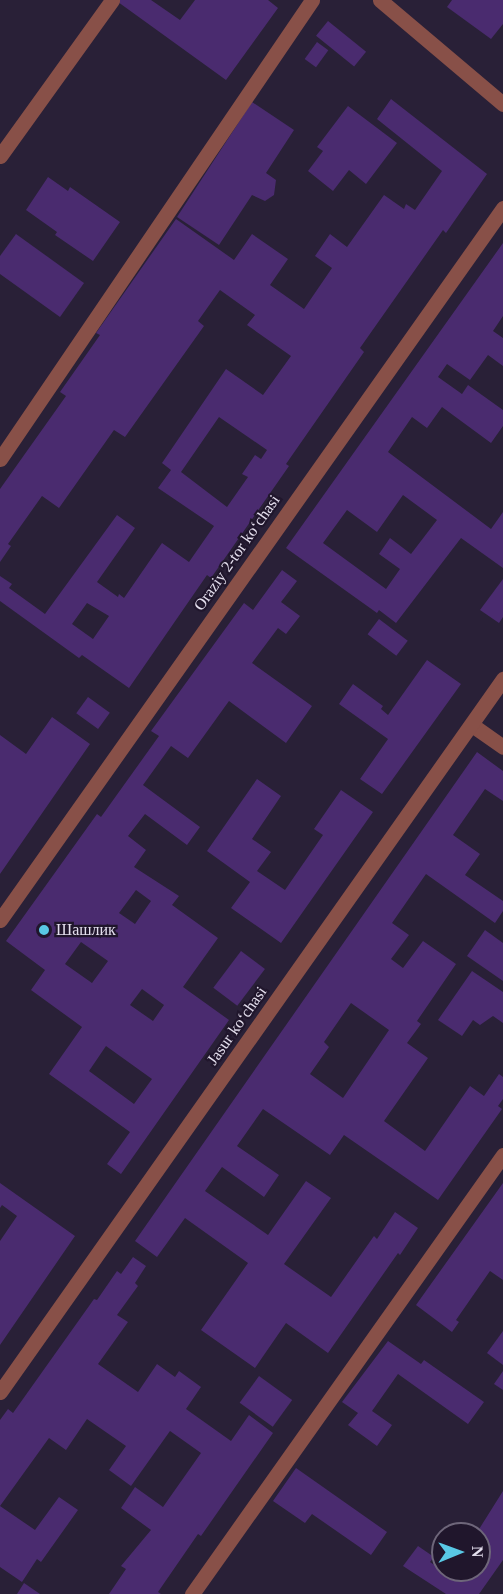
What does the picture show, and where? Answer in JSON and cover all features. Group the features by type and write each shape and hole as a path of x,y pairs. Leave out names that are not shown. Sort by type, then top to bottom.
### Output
{"street":[{"path":"0,156 112,0"},
{"path":"0,459 312,0"},
{"path":"380,0 503,104"},
{"name":"Oraziy 2-tor koʻchasi","path":"0,920 503,208"},
{"name":"Jasur koʻchasi","path":"0,1392 503,679"},
{"path":"472,725 503,747"},
{"path":"192,1594 503,1155"}],"building":[{"path":"120,0 151,0 180,20 195,0 268,0 278,8 226,80 118,2"},
{"path":"452,0 503,0 503,24 491,39 447,7"},
{"path":"328,21 366,52 354,67 316,36"},
{"path":"317,42 328,50 316,67 305,59"},
{"path":"391,99 487,174 446,233 443,230 360,348 364,352 286,464 289,466 211,578 207,575 129,688 82,655 79,658 0,601 0,576 12,584 9,588 45,614 117,515 135,528 97,582 118,597 119,594 124,598 162,543 189,562 214,526 158,488 171,470 162,463 226,369 263,395 291,356 247,325 255,315 220,290 198,321 204,326 125,437 114,430 59,508 42,496 8,544 11,546 0,562 0,489 66,396 60,392 100,335 96,333 176,219 234,260 252,234 288,259 270,285 304,309 332,268 315,256 330,234 347,247 384,195 404,209 406,204 415,210 442,171 377,119","holes":["219,417 267,450 261,459 255,455 242,474 248,477 227,507 181,472","87,603 109,616 93,639 72,624"]},
{"path":"252,102 294,130 266,173 276,180 274,195 265,201 252,195 219,245 177,217"},
{"path":"348,106 397,143 366,184 349,170 333,191 308,171 323,151 317,147"},
{"path":"48,177 68,191 70,187 120,222 93,261 55,235 57,232 26,210"},
{"path":"16,234 84,283 60,317 0,274 0,256"},
{"path":"503,243 503,316 493,331 503,338 503,366 488,355 470,380 447,364 438,377 462,394 468,385 503,410 503,426 491,443 442,407 427,428 412,417 388,452 491,529 503,512 503,568 461,538 396,623 379,610 377,613 286,548","holes":["403,495 437,520 411,554 390,538 379,554 400,569 386,589 323,543 347,510 377,532"]},
{"path":"282,570 297,581 281,602 300,616 286,634 278,628 252,663 312,706 286,743 229,701 188,758 171,746 143,785 200,827 187,845 145,814 128,836 146,850 134,867 179,896 172,905 218,938 183,987 229,1020 121,1174 107,1164 130,1132 49,1074 82,1027 31,990 45,970 6,941 97,814 101,817 159,736 151,731 244,603 253,610","holes":["136,890 151,901 135,924 119,913","81,942 108,961 92,983 65,964","142,989 164,1005 153,1021 130,1005","106,1046 152,1079 134,1104 89,1071"]},
{"path":"503,579 503,617 499,623 480,610"},
{"path":"379,619 408,641 396,656 368,634"},
{"path":"427,660 461,684 382,794 360,779 388,739 339,704 353,684 383,706 381,709 388,715"},
{"path":"88,697 110,713 98,729 76,713"},
{"path":"52,717 90,744 0,874 0,735 26,754"},
{"path":"477,752 503,771 503,801 485,789 453,835 480,854 465,875 503,901 503,911 495,923 426,874 392,923 409,935 391,959 403,968 423,941 456,964 417,1021 421,1024 407,1043 428,1058 384,1121 425,1151 470,1086 484,1096 499,1074 503,1077 503,1099 498,1106 502,1109 438,1200 344,1135 330,1155 263,1109 237,1146 279,1175 264,1197 222,1167 205,1191 268,1235 306,1181 331,1198 284,1264 331,1297 374,1236 377,1239 395,1212 418,1228 328,1353 286,1323 255,1368 201,1330 248,1263 185,1218 157,1257 135,1241","holes":["351,1003 389,1030 343,1098 310,1074 329,1047 324,1042"]},
{"path":"257,779 281,796 252,839 271,852 257,871 285,890 323,835 314,829 341,790 373,812 281,943 231,908 250,882 207,851"},
{"path":"485,930 503,943 503,981 467,956"},
{"path":"241,951 265,969 237,1006 213,988"},
{"path":"472,971 503,992 503,1023 493,1016 480,1025 473,1020 462,1036 438,1020"},
{"path":"0,1183 75,1236 0,1345 0,1241 17,1216 2,1205 0,1208"},
{"path":"503,1183 503,1280 490,1271 456,1320 459,1322 452,1332 416,1305"},
{"path":"133,1257 146,1266 135,1283 138,1286 117,1315 128,1322 98,1364 138,1392 157,1364 175,1377 179,1371 201,1387 186,1409 231,1441 249,1415 273,1433 201,1536 198,1534 158,1592 161,1594 109,1594 126,1569 121,1566 151,1530 121,1508 135,1487 163,1507 201,1453 170,1431 131,1486 109,1470 126,1446 87,1419 66,1450 49,1438 0,1506 0,1420 8,1409 13,1413 94,1299 97,1300 117,1271 121,1274"},
{"path":"503,1331 503,1365 487,1353"},
{"path":"388,1341 421,1364 424,1360 484,1402 468,1424 398,1374 372,1411 392,1425 377,1446 348,1425 358,1413 342,1402"},
{"path":"503,1371 503,1390 494,1384"},
{"path":"259,1376 292,1400 273,1427 240,1403"},
{"path":"296,1468 387,1532 371,1555 312,1514 305,1523 273,1501"},
{"path":"503,1491 503,1560 491,1577 491,1522 484,1522"},
{"path":"59,1497 78,1510 41,1562 37,1559 22,1582 0,1567 0,1506 35,1530"},
{"path":"418,1546 431,1555 431,1582 487,1582 479,1594 446,1594 403,1566"},
{"path":"24,1583 40,1594 17,1594"}],"place":[{"name":"Шашлик","path":"44,930"}]}
